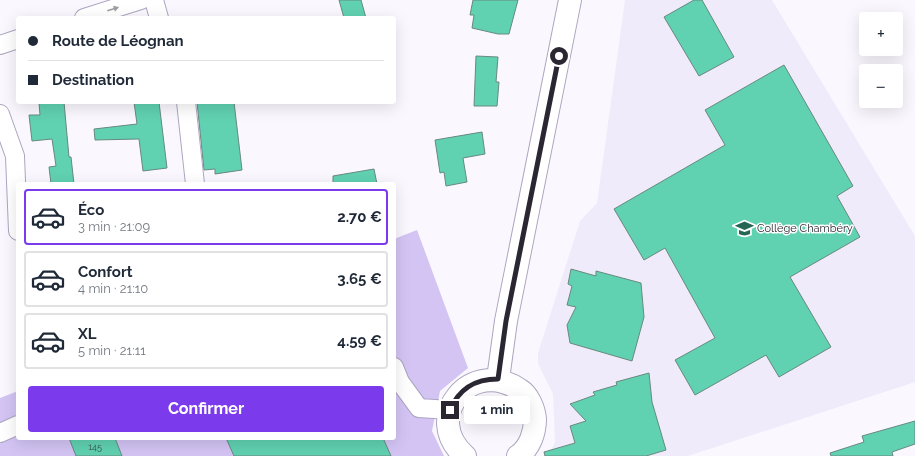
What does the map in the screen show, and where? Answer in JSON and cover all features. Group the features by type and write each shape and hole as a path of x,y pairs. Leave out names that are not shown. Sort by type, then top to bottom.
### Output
{"main road":[{"path":"498,379 506,321 570,0"},
{"path":"465,456 458,450 451,438 448,424 450,410 455,399 463,389 485,379 498,379 511,384 522,392 530,403 535,416 534,430 529,444 518,456"}],"street":[{"path":"90,16 141,0"},
{"path":"154,0 159,16"},
{"path":"0,45 16,40"},
{"path":"186,104 195,182"},
{"path":"0,114 16,156 17,182"},
{"path":"396,372 400,382 419,408 450,410"},
{"path":"0,433 16,426"}],"shaded area":[{"name":"Collège Chambéry","path":"625,0 772,0 915,236 915,382 688,456 548,456 555,442 553,394 538,364 538,353 580,221 597,203"},
{"path":"417,230 468,368 440,391 432,431 444,456 0,456 0,398 16,392 16,440 396,440 396,238"}],"building":[{"path":"339,0 361,0 365,16 343,16"},
{"path":"473,0 518,0 509,34 498,34 472,28 474,15 470,15"},
{"path":"694,0 702,0 734,57 699,76 664,17"},
{"path":"476,56 498,57 496,82 499,82 497,106 474,106"},
{"path":"784,65 853,186 837,196 860,237 790,277 831,347 779,377 766,355 695,395 675,360 715,338 665,248 644,260 614,209 725,145 705,110"},
{"path":"39,104 64,104 69,157 71,157 74,182 51,182 49,167 56,166 52,139 32,141 29,115 40,115"},
{"path":"134,104 159,104 167,168 143,171 139,139 95,140 94,129 137,124"},
{"path":"197,104 234,104 242,170 215,174 215,169 204,170"},
{"path":"482,132 485,154 463,158 467,182 446,186 444,172 440,173 435,140"},
{"path":"374,169 377,182 333,182 333,176"},
{"path":"571,269 596,276 596,271 641,283 644,317 632,361 570,343 567,325 576,307 567,305 572,286 568,284"},
{"path":"649,373 652,402 666,450 646,456 545,456 544,452 575,443 570,426 586,421 570,404 595,395 593,392 617,385 616,382"},
{"path":"915,421 915,444 892,452 893,456 831,456 830,453 864,442 862,436"},
{"path":"70,440 116,440 122,456 76,456"},
{"path":"227,440 384,440 391,456 234,456"}],"place":[{"name":"Collège Chambéry","path":"744,228"}],"route":[{"path":"450,410 455,399 463,389 485,379 498,379 506,321 559,56"}]}
